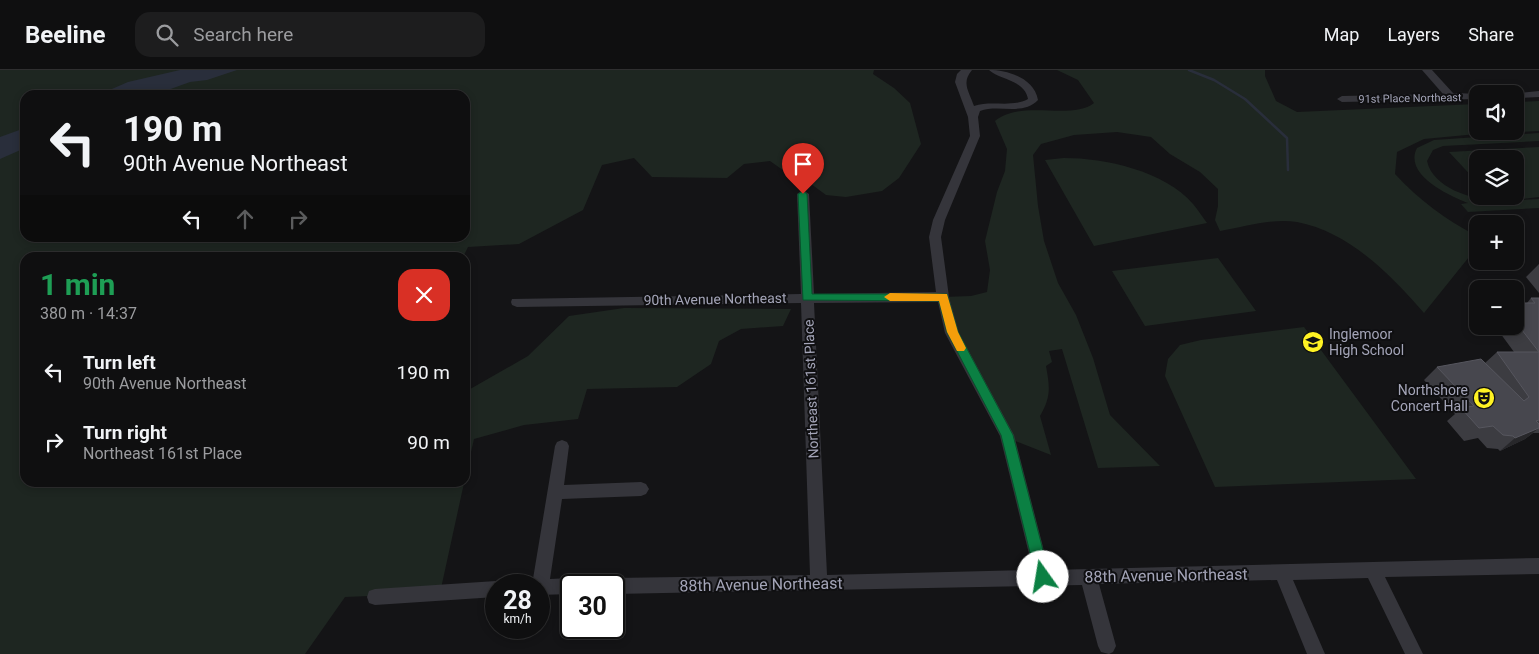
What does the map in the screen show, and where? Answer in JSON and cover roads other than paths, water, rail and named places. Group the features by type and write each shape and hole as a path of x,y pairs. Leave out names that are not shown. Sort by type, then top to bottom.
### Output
{"street":[{"path":"967,70 962,74 960,82 973,116"},
{"path":"994,70 1028,88 1033,94 1033,100 1021,105 982,106 974,109 975,136 939,220 934,237 952,332 1007,435 1043,577"},
{"path":"1427,70 1451,98"},
{"path":"1524,95 1539,94"},
{"name":"91st Place Northeast","path":"1342,99 1469,97"},
{"name":"Northeast 161st Place","path":"803,194 818,583"},
{"name":"90th Avenue Northeast","path":"517,302 944,297"},
{"path":"541,574 562,446"},
{"path":"554,492 641,489"},
{"name":"88th Avenue Northeast","path":"625,586 1373,570 1537,569"},
{"path":"1373,570 1414,654"},
{"path":"1282,572 1316,654"},
{"path":"1088,576 1107,646"},
{"path":"374,597 485,590"}],"water":[{"path":"180,70 237,70 207,80 190,82 168,90 110,90 128,82"},
{"path":"20,130 20,150 0,159 0,137"}],"waterway":[{"path":"1189,70 1214,80 1245,99 1287,138 1288,170"}],"place":[{"name":"Inglemoor High School","path":"1313,342"},
{"name":"Northshore Concert Hall","path":"1484,398"}]}
